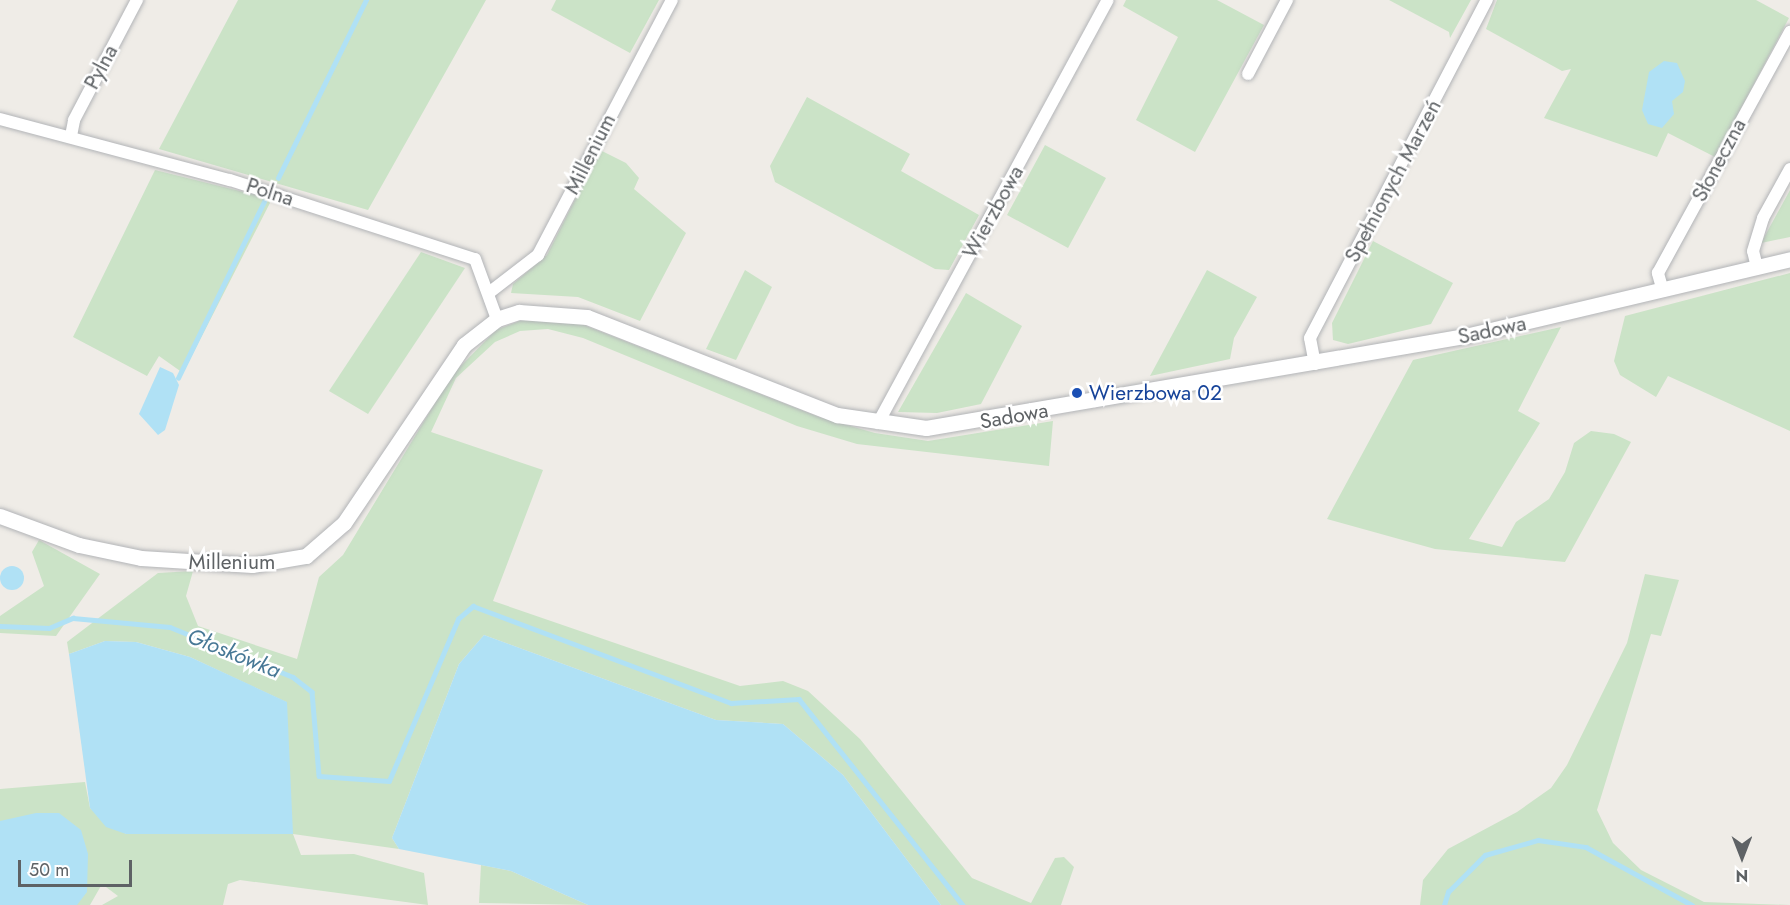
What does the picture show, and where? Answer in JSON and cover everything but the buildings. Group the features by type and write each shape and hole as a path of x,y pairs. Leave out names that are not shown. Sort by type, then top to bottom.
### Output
{"street":[{"name":"Pylna","path":"71,136 74,120 137,0"},
{"name":"Millenium","path":"490,292 538,255 672,0"},
{"name":"Wierzbowa","path":"878,423 1108,0"},
{"path":"1248,74 1287,0"},
{"name":"Spełnionych Marzeń","path":"1315,364 1310,338 1486,0"},
{"name":"Słoneczna","path":"1663,291 1658,273 1790,32"},
{"name":"Polna","path":"0,118 230,180 475,259 490,292 497,319"},
{"path":"1757,267 1753,251 1763,218 1790,169"},
{"name":"Sadowa","path":"497,319 539,310 587,317 824,410 878,423 950,426 1315,364 1663,291 1790,259"},
{"name":"Millenium","path":"0,516 79,545 141,558 252,565 306,556 344,523 457,355 497,319"}],"green space":[{"path":"238,0 486,0 368,210 159,149"},
{"path":"556,0 659,0 630,53 551,10"},
{"path":"1126,0 1217,0 1264,25 1195,152 1136,120 1178,37 1123,6"},
{"path":"1389,0 1471,0 1450,38 1449,32"},
{"path":"1497,0 1756,0 1789,18 1715,157 1668,133 1657,157 1544,118 1571,69 1562,71 1486,29"},
{"path":"807,97 910,154 901,171 979,215 949,270 935,269 775,182 770,166"},
{"path":"1045,145 1106,178 1068,248 1007,215"},
{"path":"600,150 626,163 639,178 634,189 686,233 640,321 578,297 511,293 513,284 547,255"},
{"path":"155,170 272,199 183,373 159,356 147,376 73,337"},
{"path":"1790,190 1790,237 1761,243"},
{"path":"1373,241 1453,283 1431,324 1348,344 1333,340 1332,323"},
{"path":"421,252 465,268 368,414 329,391"},
{"path":"745,270 772,287 736,360 706,349"},
{"path":"1207,270 1257,297 1234,338 1230,359 1150,376"},
{"path":"1790,273 1790,431 1668,376 1656,397 1620,375 1614,361 1625,316"},
{"path":"966,293 1022,326 981,404 937,413 898,412"},
{"path":"522,320 576,322 819,417 875,433 928,441 1053,421 1049,466 857,444 797,426 583,338 548,329 520,331 495,342 456,378 431,432 543,470 493,601 740,686 783,681 808,691 860,739 972,878 1031,903 1055,858 1064,857 1074,867 1061,905 941,905 843,775 783,724 716,720 484,635 459,664 392,838 399,849 293,834 301,855 354,854 424,873 428,905 240,880 228,884 223,905 102,905 118,896 102,884 90,905 0,905 0,789 85,782 90,808 126,834 292,834 286,702 190,657 136,642 105,641 69,654 67,642 158,573 193,571 186,596 198,626 297,659 319,577 343,555 452,375 496,330"},
{"path":"1561,327 1518,411 1540,423 1469,539 1502,547 1516,522 1549,499 1565,472 1574,443 1591,431 1614,434 1631,442 1565,562 1435,549 1327,519 1413,360"},
{"path":"39,540 100,574 56,636 0,633 0,616 44,586 32,552"},
{"path":"1645,574 1679,580 1661,636 1651,634 1597,810 1613,843 1641,870 1704,902 1790,905 1420,905 1423,880 1448,849 1517,812 1551,788 1567,765 1627,643"},
{"path":"481,865 511,871 588,905 479,903"}],"water":[{"path":"1664,61 1677,63 1685,81 1683,92 1672,101 1674,114 1662,128 1648,124 1642,110 1649,72"},
{"path":"160,367 173,373 179,385 165,430 158,435 139,414"},
{"path":"12,566 21,569 24,578 21,587 12,590 3,587 0,578 3,569"},
{"path":"484,635 716,720 783,724 843,775 941,905 588,905 511,871 399,849 392,838 459,664"},
{"path":"105,641 136,642 190,657 287,702 293,834 126,834 106,827 90,808 69,654"},
{"path":"36,813 59,813 81,830 88,854 87,892 77,905 0,905 0,821"}],"waterway":[{"path":"278,178 366,0"},
{"path":"178,378 264,202"},
{"name":"Głoskówka","path":"0,626 49,628 73,618 170,627 293,677 312,692 319,776 389,781 458,619 473,606 731,703 799,699 963,905"},
{"path":"1444,905 1448,892 1485,855 1538,840 1586,847 1692,905"}],"place":[{"name":"Wierzbowa 02","path":"1077,393"}]}
